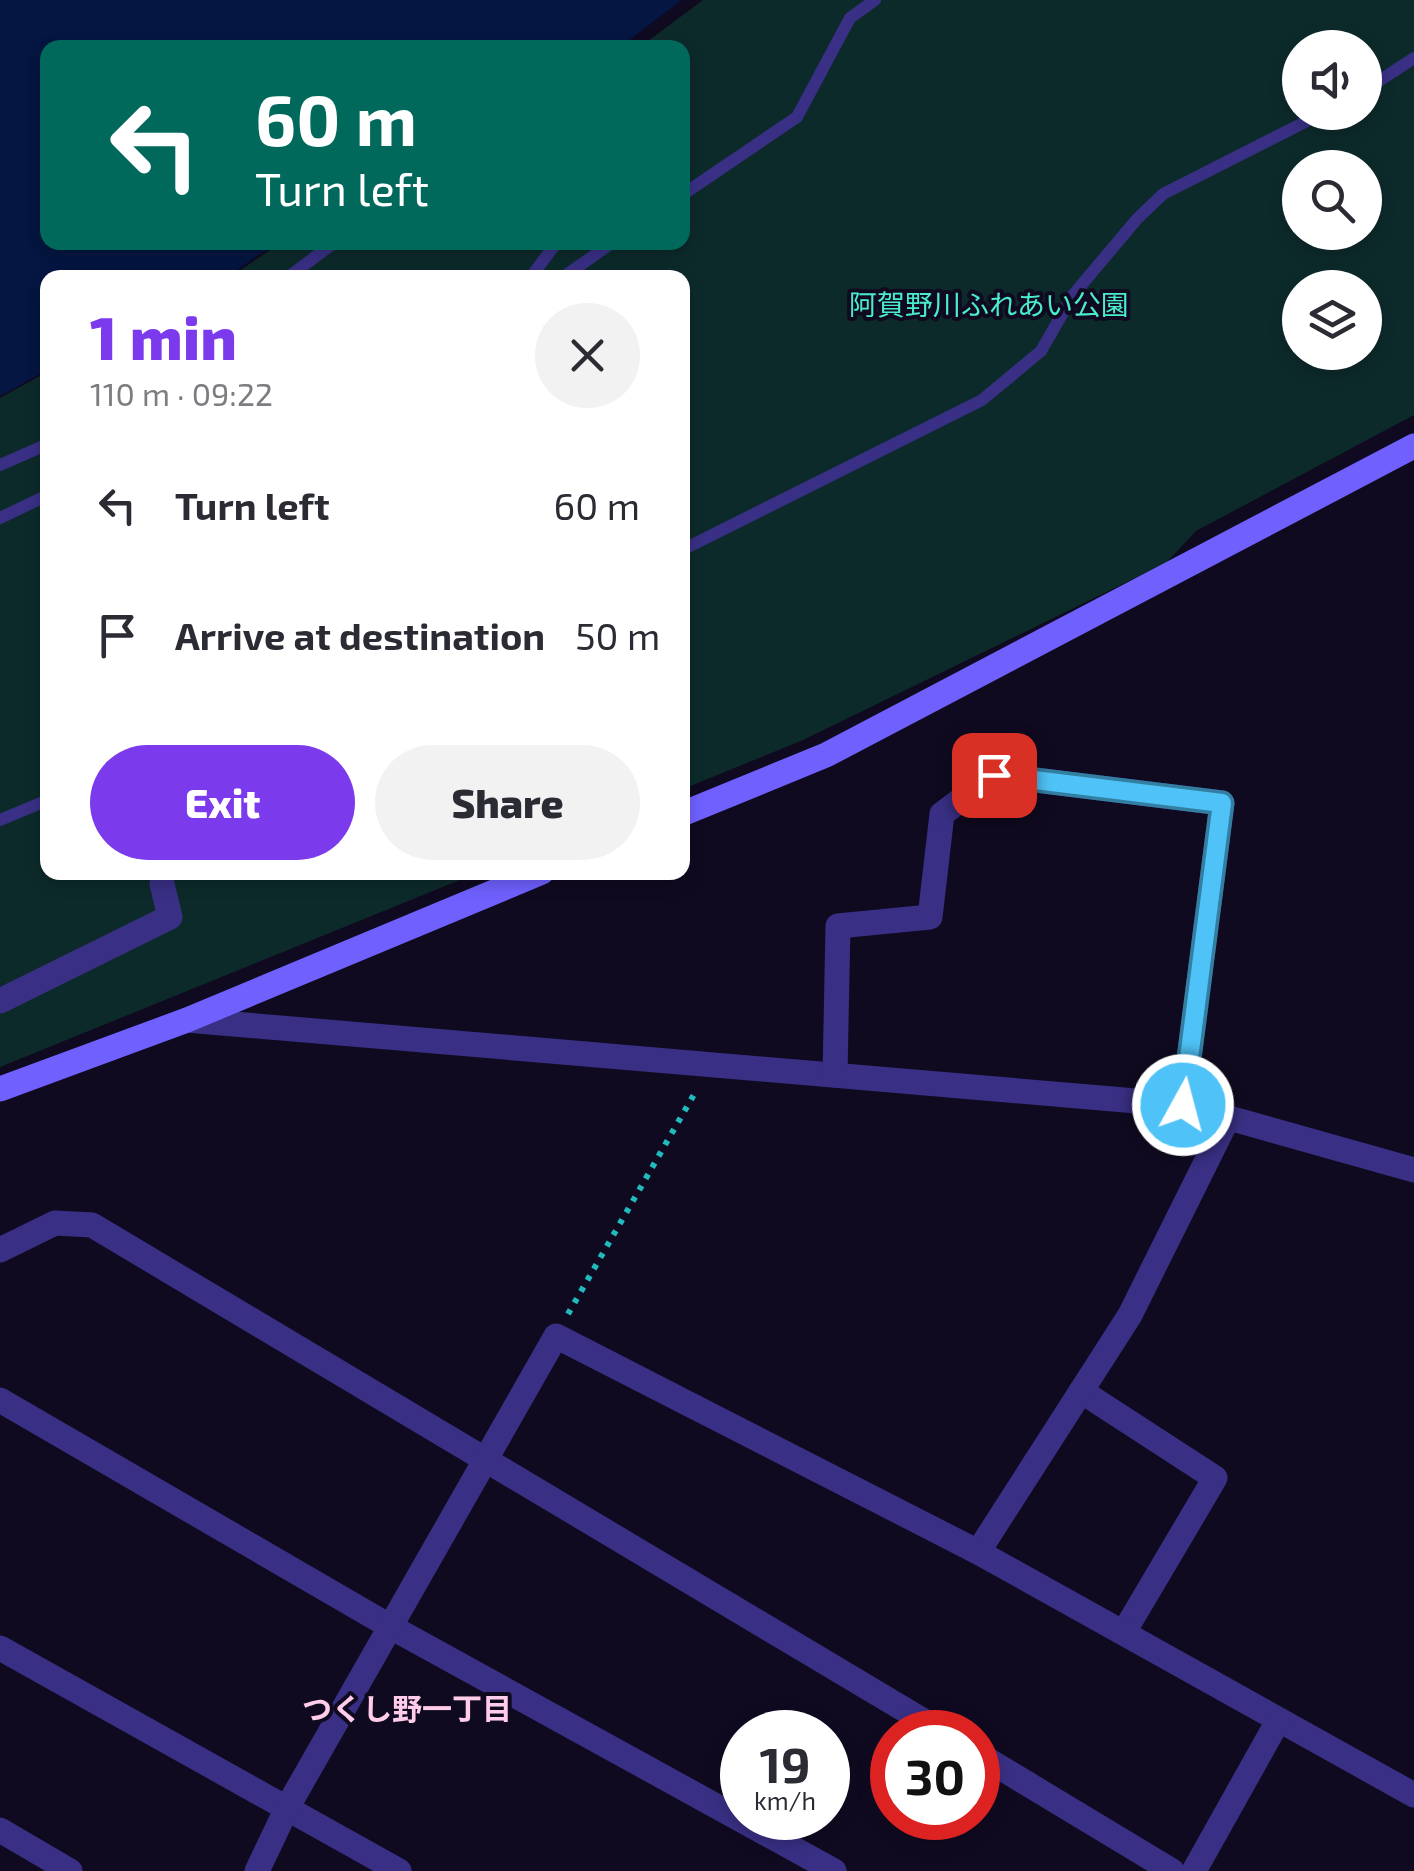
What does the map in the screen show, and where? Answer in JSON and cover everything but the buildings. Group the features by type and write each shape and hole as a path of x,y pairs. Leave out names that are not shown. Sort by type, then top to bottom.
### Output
{"street":[{"path":"690,811 826,755 1414,446"},
{"path":"834,1076 838,926 930,917 942,814 994,775 1222,803 1183,1105"},
{"path":"0,1089 187,1020 523,880"},
{"path":"0,1002 170,917 162,884"},
{"path":"187,1020 1183,1105 1414,1170"},
{"path":"978,1552 1130,1315 1227,1120"},
{"path":"0,1250 55,1223 92,1224 905,1710"},
{"path":"257,1871 287,1808 556,1336 978,1552 1414,1795"},
{"path":"1081,1391 1214,1478 1124,1632"},
{"path":"0,1400 390,1626 834,1871"},
{"path":"0,1648 399,1871"},
{"path":"1194,1871 1278,1721"},
{"path":"1000,1767 1172,1871"},
{"path":"0,1830 70,1871"}],"lane":[{"path":"690,190 797,117 850,18 875,0"},
{"path":"1382,79 1414,58"},
{"path":"690,546 982,400 1042,351 1072,295 1163,194 1289,130"},
{"path":"298,270 325,250"},
{"path":"573,270 602,250"},
{"path":"0,466 40,448"},
{"path":"0,518 40,498"},
{"path":"0,820 40,803"}],"path":[{"path":"556,1336 712,1064"}],"green space":[{"name":"阿賀野川ふれあい公園","path":"703,0 1414,0 1414,415 1196,531 1166,563 803,740 690,786 690,270 241,270 270,250 690,250 690,40 649,40"},
{"path":"40,376 40,880 460,880 0,1067 0,398"}],"water":[{"path":"0,0 682,0 629,40 40,40 40,250 266,250 236,270 40,270 40,374 0,396"}],"district":[{"name":"つくし野一丁目","path":"407,1710"}],"route":[{"path":"994,775 1222,803 1183,1105"}]}
